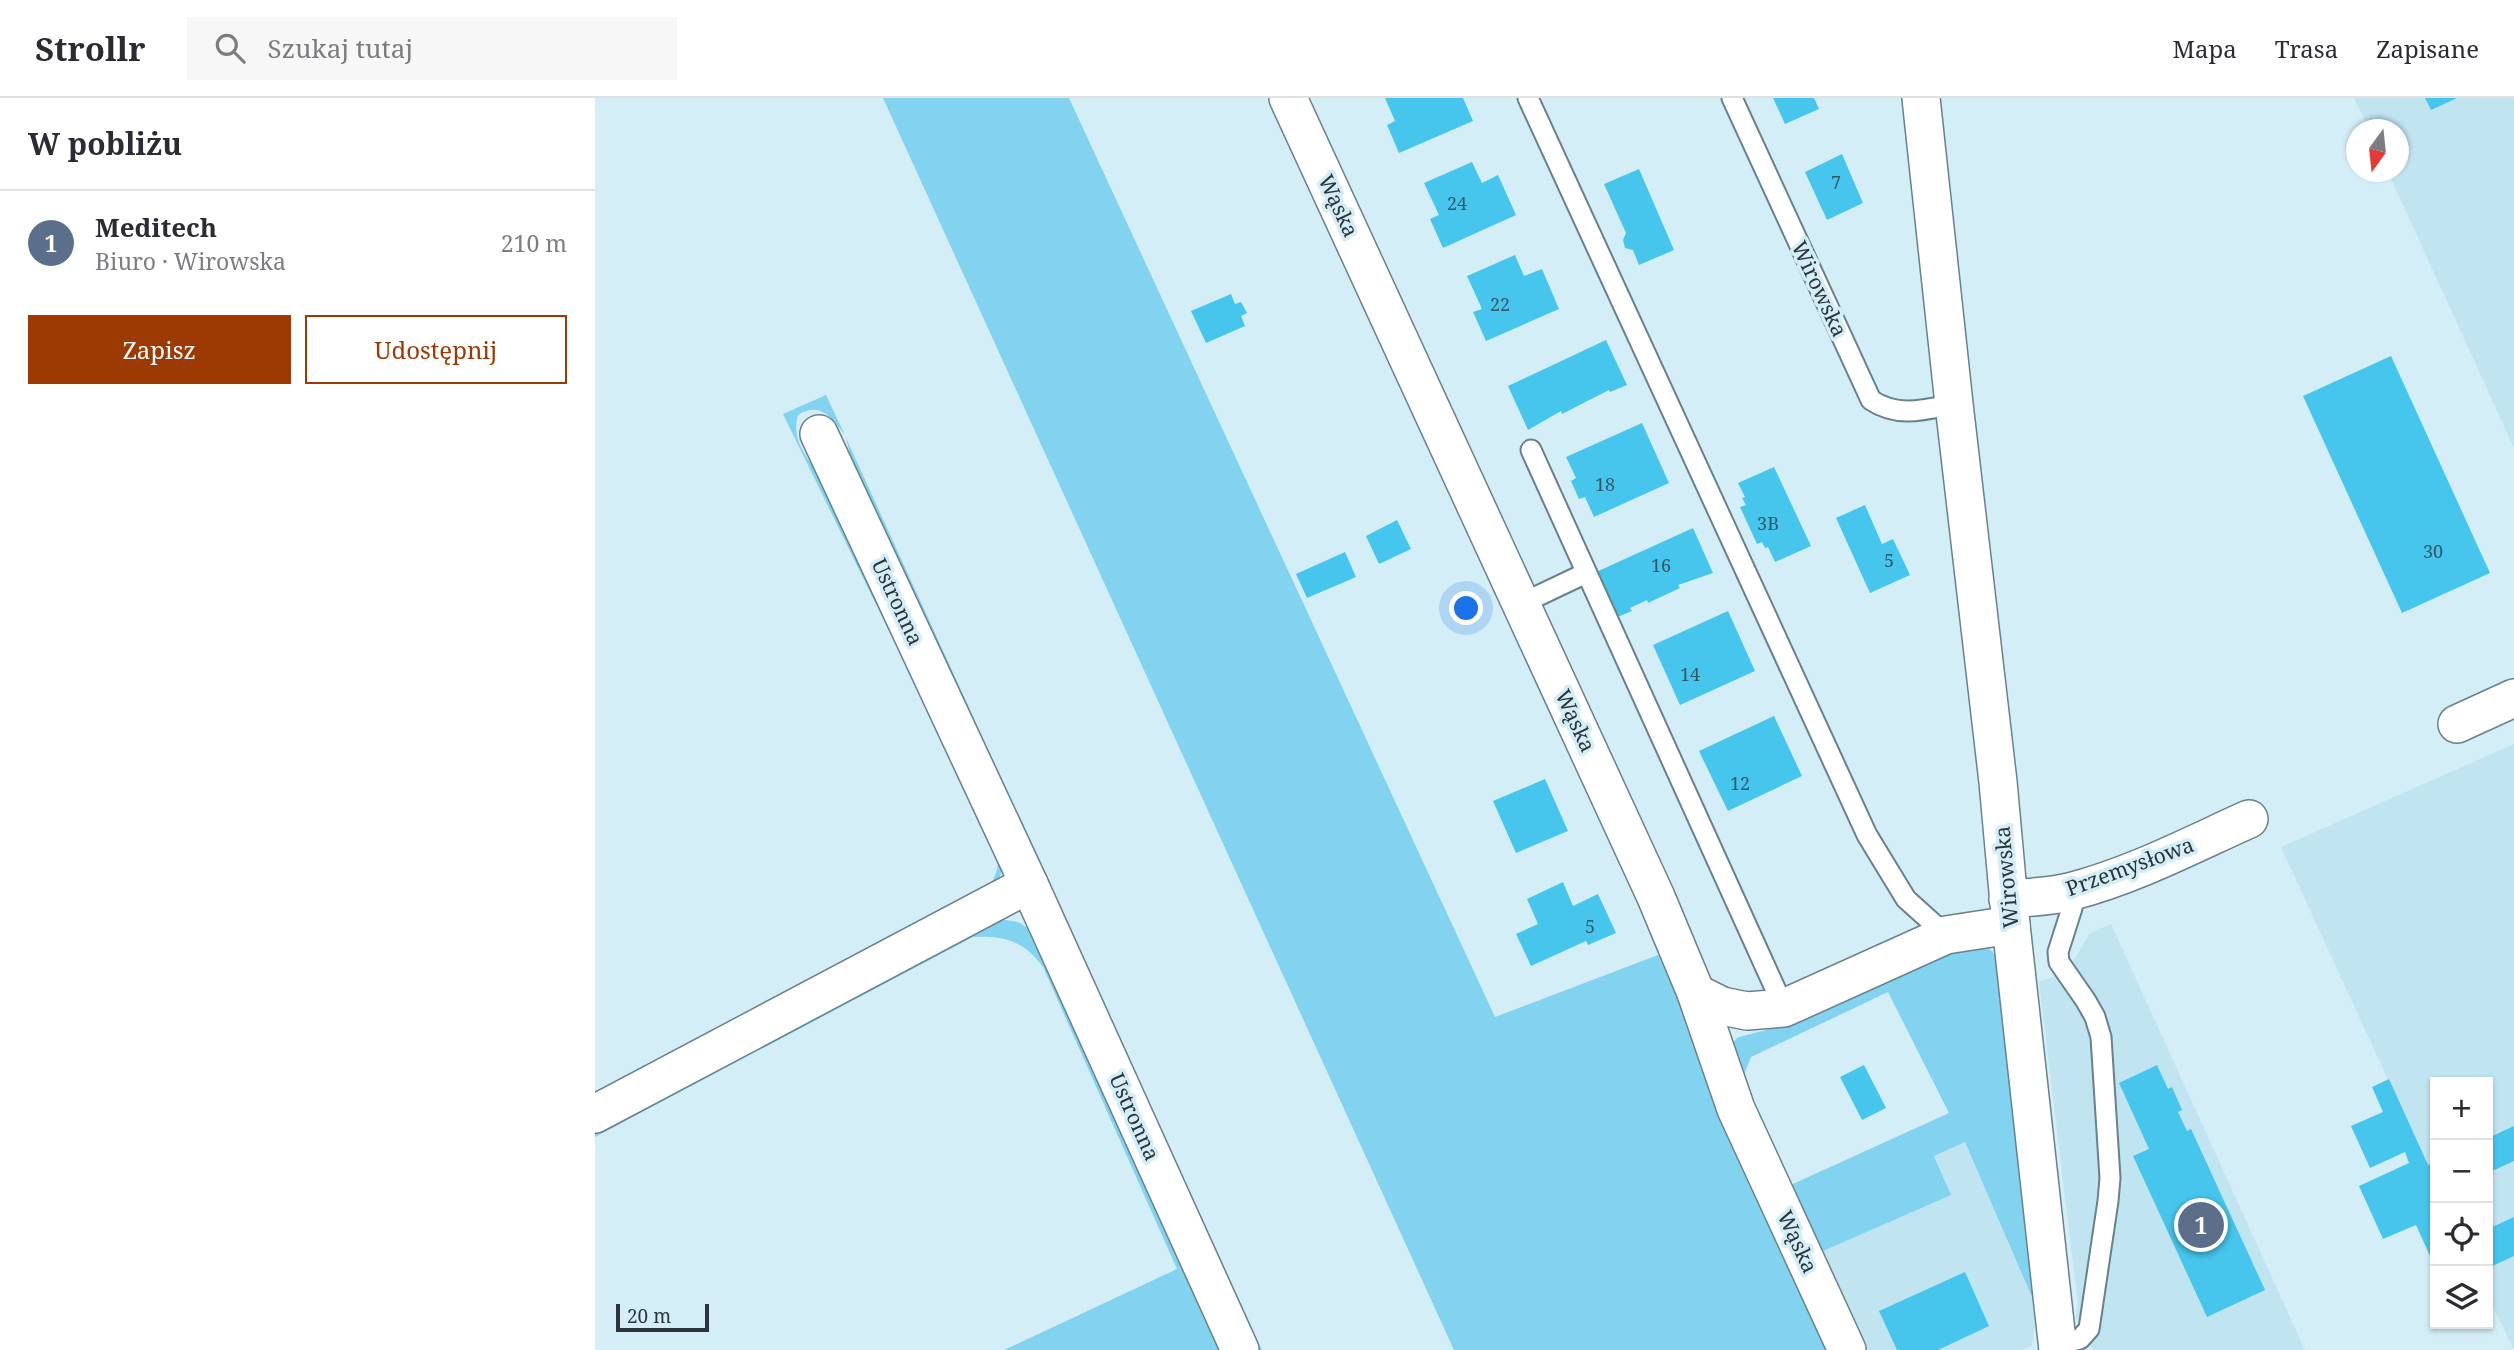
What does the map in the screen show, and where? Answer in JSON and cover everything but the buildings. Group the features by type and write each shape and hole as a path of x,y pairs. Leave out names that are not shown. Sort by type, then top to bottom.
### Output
{"street":[{"name":"Wąska","path":"1288,98 1656,897 1696,993 1726,1086 1847,1350"},
{"name":"Wirowska","path":"1921,98 1998,782 2009,912 2057,1347"},
{"name":"Ustronna","path":"819,434 1029,884 1240,1350"},
{"path":"2457,723 2514,698"},
{"name":"Przemysłowa","path":"1696,993 1722,1006 1747,1012 1784,1008 1946,936 2162,858 2249,820"},
{"path":"595,1114 1029,884"}],"lane":[{"path":"1528,98 1867,835 1906,899 1946,936"},
{"name":"Wirowska","path":"1732,98 1871,400 1883,408 1899,412 1954,404"},
{"path":"1531,450 1784,1008"},
{"path":"1521,604 1586,573"},
{"path":"2057,1347 2080,1339 2089,1329 2110,1178 2101,1037 2086,1000 2059,962 2058,952 2072,908 2070,892"}],"shaded area":[{"path":"883,98 1069,98 1495,1017 1658,955 1836,1350 1454,1350"},
{"path":"2354,98 2514,98 2514,448 2393,182 2409,182 2409,119 2364,119"},
{"path":"826,395 845,435 825,413 813,410 798,415 798,439 810,462 842,501 999,842 1003,865 999,879 982,895 995,876 998,854 783,414"},
{"path":"846,438 1262,1350 1253,1350 849,465"},
{"path":"2514,744 2514,1350 2493,1306 2493,1077 2430,1077 2430,1171 2281,847"},
{"path":"999,919 1018,922 1033,931 1230,1350 1004,1350 1177,1269 1043,967 1028,951 1013,942 994,937 973,937 595,1137 595,1126"},
{"path":"2111,924 2305,1350 2093,1350 2076,1317 2078,1305 2039,982 2074,969 2073,962 2089,934"},
{"path":"1986,947 1998,960 2039,1319 2036,1320 2037,1309 1965,1142 1934,1156 1951,1195 1814,1255 1784,1188 1949,1113 1888,992 1751,1057 1737,1092 1730,1062 1731,1047 1739,1037 1782,1026 1958,949"},
{"path":"1965,1142 2037,1310 2032,1346 2022,1350 1859,1350 1814,1255 1950,1195 1934,1155"}],"place":[{"name":"Meditech","path":"2201,1225"}]}
